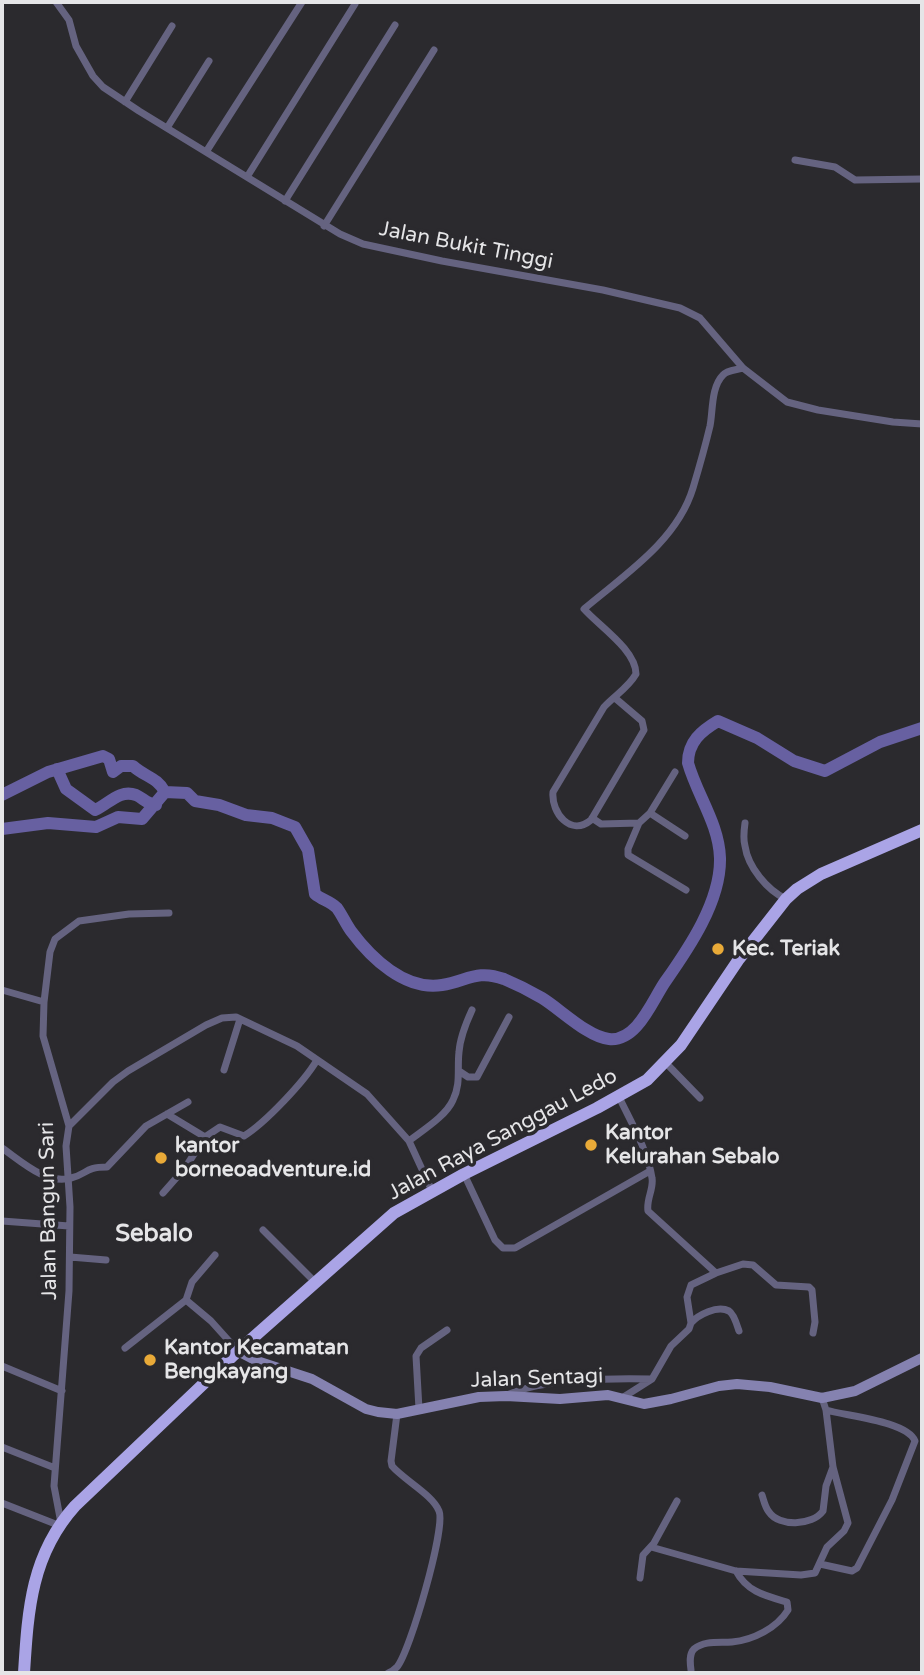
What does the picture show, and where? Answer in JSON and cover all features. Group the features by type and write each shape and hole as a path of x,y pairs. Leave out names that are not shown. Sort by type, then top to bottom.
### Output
{"highway":[{"name":"Jalan Raya Sanggau Ledo","path":"24,1673 33,1585 46,1546 60,1524 75,1506 238,1351 389,1217 464,1174 647,1080 681,1045 739,959 797,889 821,874 922,830"}],"main road":[{"name":"Jalan Sentagi","path":"238,1351 257,1361 312,1379 366,1409 397,1414 479,1397 560,1399 600,1395 645,1404 737,1384 770,1387 822,1398 855,1391 922,1358"}],"street":[{"name":"Jalan Bukit Tinggi","path":"56,2 69,20 76,46 93,76 103,87 324,226 355,241 380,248 680,307 700,318 743,368 787,402 830,412 922,424"},
{"path":"206,152 302,2"},
{"path":"247,177 355,5"},
{"path":"285,201 395,25"},
{"path":"125,102 172,26"},
{"path":"324,226 434,50"},
{"path":"167,128 209,61"},
{"path":"795,160 835,167 855,180 922,179"},
{"path":"615,698 642,721 644,727 593,818 583,826 570,825 558,814 553,794 597,718 615,698 634,677 635,665 626,651 584,609 659,543 683,515 699,469 717,386 726,372 743,368"},
{"path":"675,772 650,813 639,823 628,855 686,890"},
{"path":"650,813 685,836"},
{"path":"593,818 601,824 639,823"},
{"path":"745,823 744,845 755,871 772,891 786,899"},
{"name":"Jalan Bangun Sari","path":"60,1524 55,1500 55,1468 70,1257 66,1146 69,1126 43,1036 44,1002 53,942 79,921 129,914 169,913"},
{"path":"2,990 44,1002"},
{"path":"409,1141 450,1106 458,1086 459,1046 472,1010"},
{"path":"69,1126 113,1082 128,1071 215,1020 231,1017 297,1046 367,1094 409,1141 432,1191"},
{"path":"459,1071 468,1077 477,1077 509,1017"},
{"path":"223,1070 240,1019"},
{"path":"163,1193 185,1168 205,1137 220,1127 239,1136 247,1135 291,1092 317,1060"},
{"path":"665,1062 700,1098"},
{"path":"618,1097 650,1171 652,1182 648,1211 716,1273"},
{"path":"2,1148 42,1174 60,1180 69,1179 89,1168 107,1167 146,1126 188,1102"},
{"path":"167,1114 205,1137"},
{"path":"68,1164 81,1173"},
{"path":"464,1174 495,1240 500,1246 512,1249 650,1171"},
{"path":"2,1221 69,1227"},
{"path":"263,1230 315,1282"},
{"path":"125,1348 186,1300 192,1282 215,1255"},
{"path":"70,1257 106,1260"},
{"path":"691,1323 687,1297 691,1285 716,1273 750,1264 776,1285 809,1287 812,1290 813,1332"},
{"path":"186,1300 211,1321 238,1351"},
{"path":"622,1398 652,1379 666,1354 687,1333 691,1323 702,1314 726,1310 732,1313 739,1331"},
{"path":"419,1409 416,1356 421,1348 447,1330"},
{"path":"2,1367 62,1391"},
{"path":"506,1396 533,1387 652,1379"},
{"path":"651,1547 736,1571 806,1575 815,1573 827,1547 848,1525 833,1467 822,1398"},
{"path":"820,1564 852,1571 857,1569 897,1489 915,1441 912,1434 903,1429 826,1410"},
{"path":"388,1673 397,1667 410,1640 441,1519 436,1506 393,1466 391,1461 397,1414"},
{"path":"2,1447 55,1468"},
{"path":"762,1495 771,1516 791,1522 814,1519 822,1511 825,1486 833,1467"},
{"path":"640,1577 642,1557 651,1547 677,1501"},
{"path":"2,1503 60,1524"},
{"path":"691,1670 691,1655 696,1648 708,1643 739,1641 754,1636 781,1619 789,1607 787,1602 756,1592 742,1581 736,1571"}],"waterway":[{"path":"2,829 48,823 96,827 118,817 142,819 165,792 187,793 195,801 219,805 246,815 272,818 295,827 308,850 315,894 337,908 368,952 402,978 428,986 479,975 495,976 542,998 592,1033 609,1039 619,1038 628,1034 643,1019 693,939 715,891 719,874 719,845 688,763 690,749 701,733 718,721 757,738 794,761 825,771 880,742 922,728"},
{"path":"2,795 48,772 103,756 109,759 113,772 121,766 133,766 158,783 165,792"},
{"path":"57,769 66,789 95,810 124,794 136,795 156,805"}],"place":[{"name":"Kec. Teriak","path":"718,949"},
{"name":"Kantor Kelurahan Sebalo","path":"591,1145"},
{"name":"kantor borneoadventure.id","path":"161,1158"},
{"name":"Kantor Kecamatan Bengkayang","path":"150,1360"}],"district":[{"name":"Sebalo","path":"154,1235"}]}
